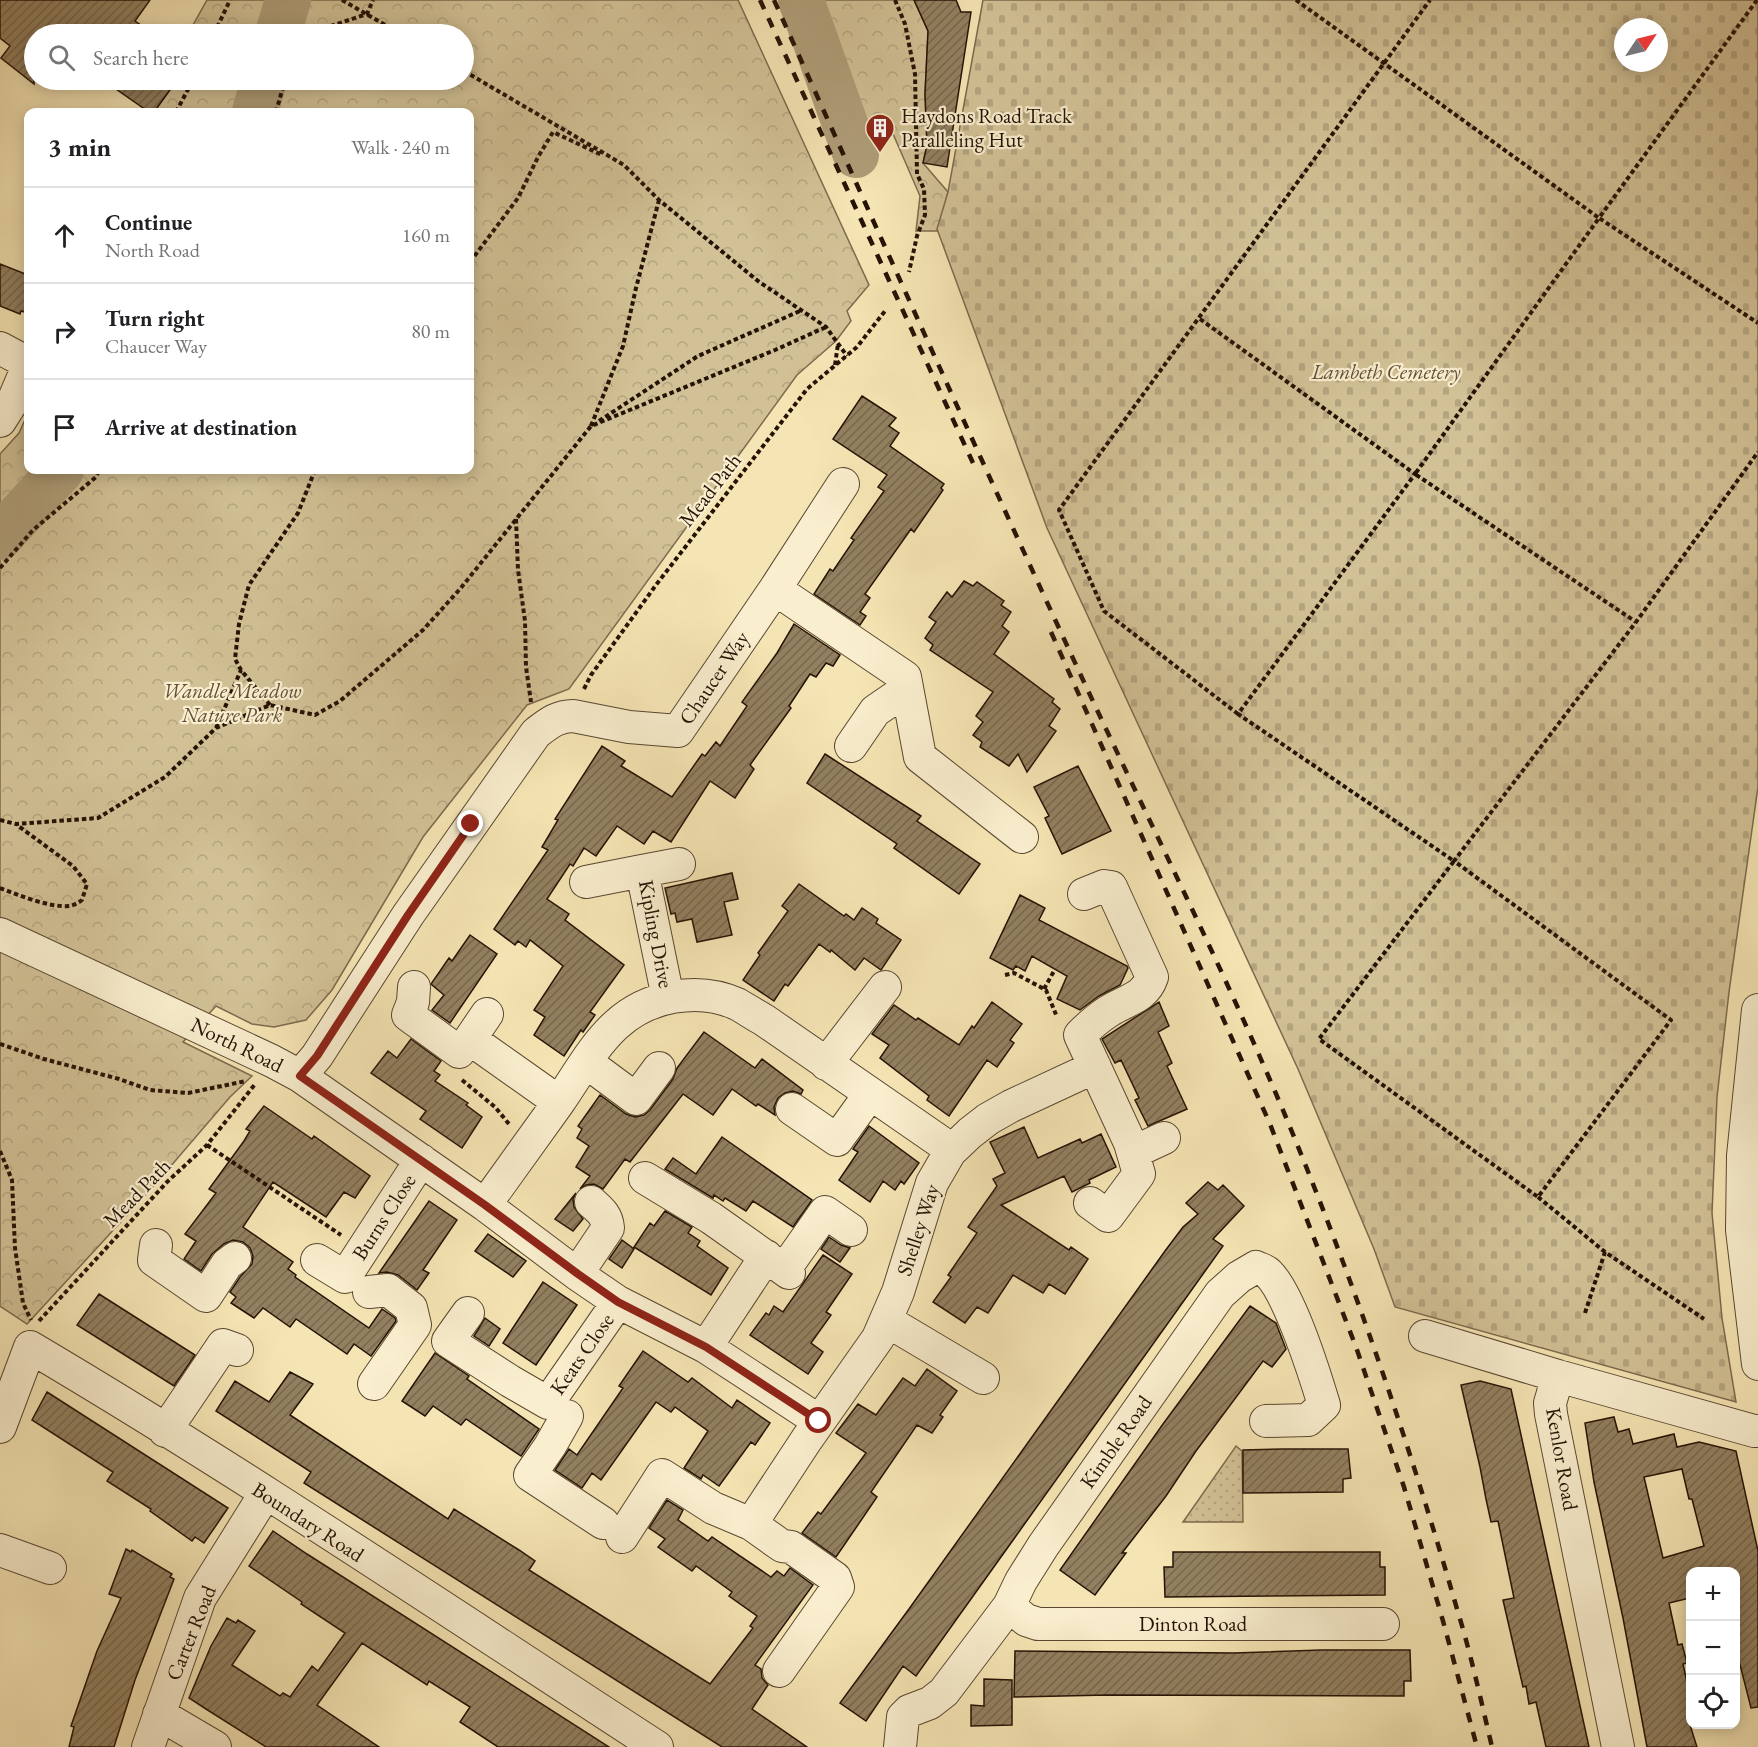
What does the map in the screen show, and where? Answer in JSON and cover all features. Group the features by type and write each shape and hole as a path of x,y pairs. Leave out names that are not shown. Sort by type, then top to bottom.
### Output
{"street":[{"path":"0,348 24,363"},
{"path":"0,421 14,399 24,375"},
{"name":"Chaucer Way","path":"300,1076 317,1056 408,915 537,733 552,720 565,716 583,717 629,727 678,730 775,589 843,484"},
{"path":"775,589 905,677 920,757 1022,837"},
{"path":"851,746 875,711 907,689"},
{"name":"Kipling Drive","path":"668,998 642,872 679,864"},
{"path":"586,882 642,872"},
{"path":"1084,894 1104,886 1111,887 1152,977 1149,986 1137,997 1069,1028 1100,1076 1134,1152 1139,1174 1108,1216 1090,1203"},
{"name":"North Road","path":"0,934 300,1076 485,1205 618,1302 706,1347 819,1421"},
{"path":"414,987 408,1015 461,1049 559,1102"},
{"path":"826,1064 885,987"},
{"name":"Kipling Drive","path":"485,1205 603,1039 617,1024 640,1008 668,998 702,995 735,1003 764,1020 942,1143 950,1152"},
{"path":"1758,1010 1743,1156 1742,1230 1758,1364"},
{"path":"586,1062 629,1109 659,1068"},
{"name":"Shelley Way","path":"752,1524 819,1421 878,1338 887,1321 932,1183 950,1152 988,1119 1011,1106 1100,1076"},
{"path":"792,1109 837,1140 870,1094"},
{"path":"1134,1152 1164,1138"},
{"name":"Burns Close","path":"317,1260 357,1285 362,1249 421,1160"},
{"path":"645,1178 711,1218 780,1266"},
{"path":"578,1274 608,1228 608,1220 603,1212 591,1202"},
{"path":"706,1347 780,1266 825,1212 851,1230"},
{"path":"156,1245 154,1260 206,1296 227,1264 235,1258"},
{"name":"Kimble Road","path":"900,1747 903,1717 909,1711 936,1700 944,1692 1009,1606 1021,1581 1043,1546 1220,1294 1239,1277 1256,1268 1267,1272 1278,1285 1298,1330 1324,1405 1308,1420 1266,1421"},
{"path":"357,1285 388,1290 411,1308 415,1325 374,1384"},
{"name":"Keats Close","path":"468,1313 448,1341 564,1414 618,1302"},
{"path":"887,1321 983,1378"},
{"path":"1425,1336 1557,1376"},
{"path":"165,1431 222,1345 237,1350"},
{"name":"Boundary Road","path":"0,1427 30,1347 265,1494 657,1747"},
{"name":"Kenlor Road","path":"1618,1747 1551,1414 1550,1403 1557,1376 1758,1431"},
{"path":"564,1414 550,1446 530,1475 612,1530 662,1475 713,1508 752,1524 782,1546 791,1547 835,1578 838,1587 779,1671"},
{"name":"Carter Road","path":"148,1747 200,1598 265,1494"},
{"path":"0,1550 51,1568"},
{"name":"Dinton Road","path":"1009,1606 1026,1620 1038,1624 1383,1624"},
{"path":"159,1714 215,1747"}],"path":[{"path":"219,24 230,0"},
{"path":"342,0 384,24"},
{"path":"337,24 367,14 373,0"},
{"path":"895,0 905,24 915,74 916,174 924,189 925,215 909,272"},
{"path":"1296,0 1599,218 1758,323"},
{"path":"1430,0 1059,510 1104,611 1238,714 1454,861 1671,1020 1538,1197"},
{"path":"1238,714 1415,474 1757,0"},
{"path":"474,77 624,165 659,200 758,281 826,327 847,356"},
{"path":"178,108 188,90"},
{"path":"277,108 282,90"},
{"path":"474,257 518,198 553,132 624,165"},
{"path":"0,820 16,824 98,818 165,777 216,728 270,705 315,715 340,701 423,630 460,589 591,426 623,346 659,200"},
{"path":"591,426 698,356 801,311"},
{"name":"Mead Path","path":"584,694 584,686 591,675 656,585 807,389 865,340 885,311"},
{"path":"1200,319 1415,474 1636,622"},
{"path":"591,426 826,327"},
{"path":"835,366 838,344"},
{"path":"1704,1319 1605,1252 1538,1197 1319,1039 1636,622 1758,452"},
{"path":"0,568 33,530 97,474"},
{"path":"270,705 241,670 235,659 239,624 249,585 298,513 313,474"},
{"path":"516,518 518,570 525,621 526,667 533,712"},
{"path":"216,728 241,670"},
{"path":"0,888 62,906 73,906 82,900 87,884 73,866 16,824"},
{"path":"1044,989 1054,971"},
{"path":"1005,975 1014,973 1046,990 1069,1028"},
{"name":"Mead Path","path":"0,1044 150,1090 188,1093 259,1079 207,1145 167,1182 91,1263 40,1321 36,1332"},
{"path":"461,1049 495,1107 511,1126"},
{"path":"207,1145 362,1249"},
{"path":"0,1151 12,1180 15,1248 23,1303 32,1322"},
{"path":"1585,1313 1605,1252"}],"green space":[{"name":"Wandle Meadow Nature Park","path":"207,0 738,0 869,285 847,311 851,321 836,341 797,375 569,689 527,705 423,837 332,990 306,1020 274,1027 252,1024 216,1006 183,1042 252,1076 230,1097 152,1188 27,1324 0,1306 0,454 19,433 24,422 24,474 474,474 474,108 157,108 170,90 474,90 474,24 194,24"},
{"path":"806,0 914,0 928,31 925,94 927,145 923,163 948,192 938,231 916,231 920,196 887,120 861,130"},
{"name":"Lambeth Cemetery","path":"983,0 1758,0 1758,787 1729,992 1717,1097 1712,1213 1722,1318 1736,1402 1395,1307 1374,1249 1298,1069 1047,528 937,229 948,192"},
{"path":"1236,1446 1242,1451 1243,1522 1183,1522"}],"building":[{"path":"0,0 150,0 135,21 139,24 24,24 24,76 1,58 10,46 0,38"},
{"path":"914,0 956,0 961,12 971,12 947,167 923,163 927,145 925,94 928,31"},
{"path":"117,90 170,90 157,108 143,108"},
{"path":"0,264 24,273 24,312 21,311 20,314 0,306"},
{"path":"862,396 896,418 889,426 899,433 890,446 944,484 941,488 943,490 914,532 911,529 865,594 870,598 860,612 866,616 860,625 814,594 830,569 833,571 854,540 851,538 884,491 878,487 887,475 833,439"},
{"path":"964,581 973,586 977,582 1004,601 1001,605 1011,612 1002,626 1009,632 994,654 1054,699 1052,702 1060,709 1049,726 1056,731 1027,772 1018,754 1009,766 980,747 982,742 973,735 983,722 976,716 993,692 930,650 933,645 925,638 936,622 929,617 947,592 952,597"},
{"path":"794,624 840,655 833,666 826,663 816,677 810,674 789,706 791,708 750,765 754,769 735,798 710,781 671,842 653,831 644,844 617,826 596,856 584,848 573,866 570,864 547,899 569,914 565,920 624,965 590,1012 595,1015 583,1032 581,1030 564,1056 534,1035 545,1017 534,1010 563,966 530,940 526,947 518,941 515,945 494,929 548,850 542,847 558,820 555,819 602,746 625,761 621,766 672,797 702,754 705,756 716,742 720,746 747,706 742,702 777,653"},
{"path":"825,754 921,816 917,821 980,864 959,894 894,848 897,844 807,783"},
{"path":"1078,766 1111,831 1062,854 1045,818 1049,816 1034,787"},
{"path":"732,873 738,899 724,902 732,935 697,942 692,919 677,922 675,913 671,914 665,888"},
{"path":"799,884 844,916 846,914 854,920 862,908 878,919 876,923 901,940 881,970 864,958 855,970 831,950 830,952 819,944 788,986 785,984 774,1001 743,980 760,955 758,953 788,911 782,906"},
{"path":"1020,895 1045,908 1039,920 1127,966 1120,985 1099,996 1080,1010 1057,999 1067,976 1032,956 1025,971 1016,966 1013,970 990,958"},
{"path":"470,935 497,954 450,1023 432,1010 444,995 431,984 449,958 452,961"},
{"path":"992,1002 1022,1024 1010,1040 1014,1043 997,1067 987,1060 949,1116 927,1100 929,1096 880,1058 889,1045 872,1034 894,1005 959,1045"},
{"path":"1159,1002 1169,1026 1158,1032 1172,1063 1167,1066 1187,1109 1148,1126 1135,1100 1139,1098 1121,1060 1115,1063 1102,1039"},
{"path":"704,1032 755,1068 762,1059 803,1090 801,1094 793,1091 778,1098 774,1107 775,1115 758,1104 756,1106 732,1089 713,1115 683,1094 630,1162 625,1159 603,1189 594,1184 580,1189 590,1176 576,1167 589,1146 577,1138 582,1129 578,1126 600,1095 626,1114 635,1117 644,1115 673,1079 677,1068"},
{"path":"411,1039 441,1061 434,1071 440,1075 435,1081 468,1103 466,1105 482,1117 462,1148 420,1119 426,1111 371,1073 388,1051 397,1058"},
{"path":"264,1106 312,1139 314,1136 370,1176 355,1198 344,1192 326,1217 273,1182 243,1227 293,1262 288,1269 296,1275 295,1277 369,1328 382,1309 395,1318 396,1321 371,1356 354,1344 347,1354 296,1319 290,1327 263,1308 254,1318 231,1303 236,1297 230,1292 252,1264 253,1256 250,1248 243,1242 233,1240 224,1244 212,1254 201,1271 184,1259 196,1241 185,1234 216,1193 209,1189 244,1141 250,1131 246,1129"},
{"path":"869,1126 919,1163 904,1184 901,1181 895,1190 883,1181 870,1202 839,1180 858,1152 853,1149"},
{"path":"1024,1127 1038,1158 1080,1139 1082,1143 1101,1134 1116,1167 1089,1180 1090,1183 1072,1192 1064,1176 1001,1205 1069,1250 1071,1247 1088,1259 1065,1294 1049,1284 1043,1293 1013,1275 988,1313 977,1307 965,1323 933,1302 951,1277 948,1275 977,1233 968,1227 997,1186 993,1179 1005,1173 990,1142"},
{"path":"722,1137 812,1200 793,1227 753,1201 746,1211 725,1198 723,1201 714,1195 713,1198 665,1169 673,1158 696,1174"},
{"path":"1208,1182 1218,1190 1223,1185 1244,1206 1213,1239 1223,1246 916,1676 903,1666 866,1721 840,1703 1165,1251 1183,1227 1198,1214 1186,1203"},
{"path":"576,1193 573,1199 574,1207 583,1219 573,1231 555,1219"},
{"path":"429,1201 457,1220 423,1270 429,1273 417,1290 398,1275 387,1272 379,1273"},
{"path":"665,1211 692,1227 688,1233 700,1241 697,1246 728,1268 711,1295 634,1247 650,1223 654,1226"},
{"path":"488,1234 526,1261 513,1277 475,1251"},
{"path":"829,1237 850,1248 840,1262 821,1249"},
{"path":"622,1240 634,1249 622,1268 609,1259"},
{"path":"823,1255 852,1274 826,1312 831,1315 811,1343 823,1352 808,1374 750,1335 766,1313 769,1315 774,1306 783,1312"},
{"path":"543,1282 577,1305 536,1365 503,1343"},
{"path":"99,1294 195,1355 174,1386 77,1325"},
{"path":"1250,1306 1276,1323 1286,1349 1272,1367 1263,1361 1122,1553 1126,1553 1095,1595 1060,1570"},
{"path":"485,1318 500,1329 489,1346 474,1336"},
{"path":"643,1351 688,1382 692,1378 732,1408 737,1400 770,1423 755,1445 751,1442 719,1486 703,1475 701,1479 684,1468 708,1431 675,1407 671,1412 656,1402 601,1480 592,1473 582,1488 555,1470 569,1449 577,1455 623,1388 619,1386"},
{"path":"435,1353 469,1376 467,1379 539,1429 521,1456 466,1419 461,1425 433,1406 425,1416 402,1401"},
{"path":"927,1369 957,1391 940,1415 943,1417 932,1433 917,1425 871,1492 877,1497 836,1557 802,1533 818,1512 821,1514 866,1453 836,1433 858,1404 876,1415 903,1378 915,1386"},
{"path":"290,1372 313,1384 290,1415 448,1519 454,1509 519,1550 535,1561 529,1570 710,1684 753,1628 750,1626 757,1616 729,1596 732,1592 696,1566 692,1571 658,1547 665,1539 649,1528 667,1500 683,1510 678,1520 708,1541 712,1537 771,1577 777,1571 784,1576 790,1568 813,1585 755,1665 761,1669 762,1678 768,1685 752,1709 807,1747 722,1747 304,1483 311,1472 216,1411 235,1381 269,1402"},
{"path":"1480,1381 1511,1389 1589,1747 1546,1747 1536,1702 1529,1704 1526,1686 1523,1687 1503,1600 1514,1598 1498,1521 1491,1522 1461,1385"},
{"path":"47,1392 228,1508 204,1543 195,1537 192,1541 150,1511 151,1509 107,1481 113,1472 32,1420"},
{"path":"1614,1417 1618,1432 1629,1429 1633,1444 1674,1434 1677,1447 1699,1442 1736,1451 1758,1551 1758,1707 1751,1708 1740,1665 1740,1567 1686,1567 1686,1599 1669,1603 1678,1645 1682,1644 1686,1659 1686,1663 1683,1664 1686,1678 1686,1729 1691,1729 1697,1747 1647,1747 1594,1482 1585,1423","holes":["1682,1469 1689,1499 1692,1499 1704,1546 1663,1558 1644,1477"]},
{"path":"1348,1449 1351,1478 1343,1479 1343,1492 1243,1493 1243,1450"},
{"path":"273,1531 609,1747 498,1747 460,1722 470,1707 429,1681 427,1685 362,1643 317,1705 379,1747 266,1747 206,1709 189,1698 211,1646 227,1618 236,1623 238,1620 255,1631 232,1665 280,1696 283,1693 290,1697 312,1666 318,1671 345,1633 249,1566"},
{"path":"126,1549 131,1552 132,1550 172,1574 170,1577 174,1579 135,1680 114,1747 69,1747 74,1727 71,1726 97,1651 121,1598 109,1594"},
{"path":"1173,1552 1380,1552 1380,1567 1385,1567 1385,1595 1165,1597 1164,1567 1173,1567"},
{"path":"1410,1650 1411,1681 1404,1681 1404,1696 1014,1697 1015,1651 1234,1653"},
{"path":"984,1679 1012,1680 1012,1725 971,1726 971,1705 984,1706"}],"waterway":[{"path":"281,24 288,0"},
{"path":"801,0 856,155"},
{"path":"256,108 261,90"},
{"path":"0,537 57,474"}],"railway":[{"path":"760,0 973,463"},
{"path":"774,0 1000,500 1261,1058 1285,1115 1356,1298 1399,1422 1462,1626 1492,1747"},
{"path":"1051,632 1270,1124 1356,1347 1404,1487 1477,1747"}],"place":[{"name":"Haydons Road Track Paralleling Hut","path":"880,154"}],"route":[{"path":"471,824 408,915 317,1056 300,1076 485,1205 618,1302 706,1347 819,1421"}]}
